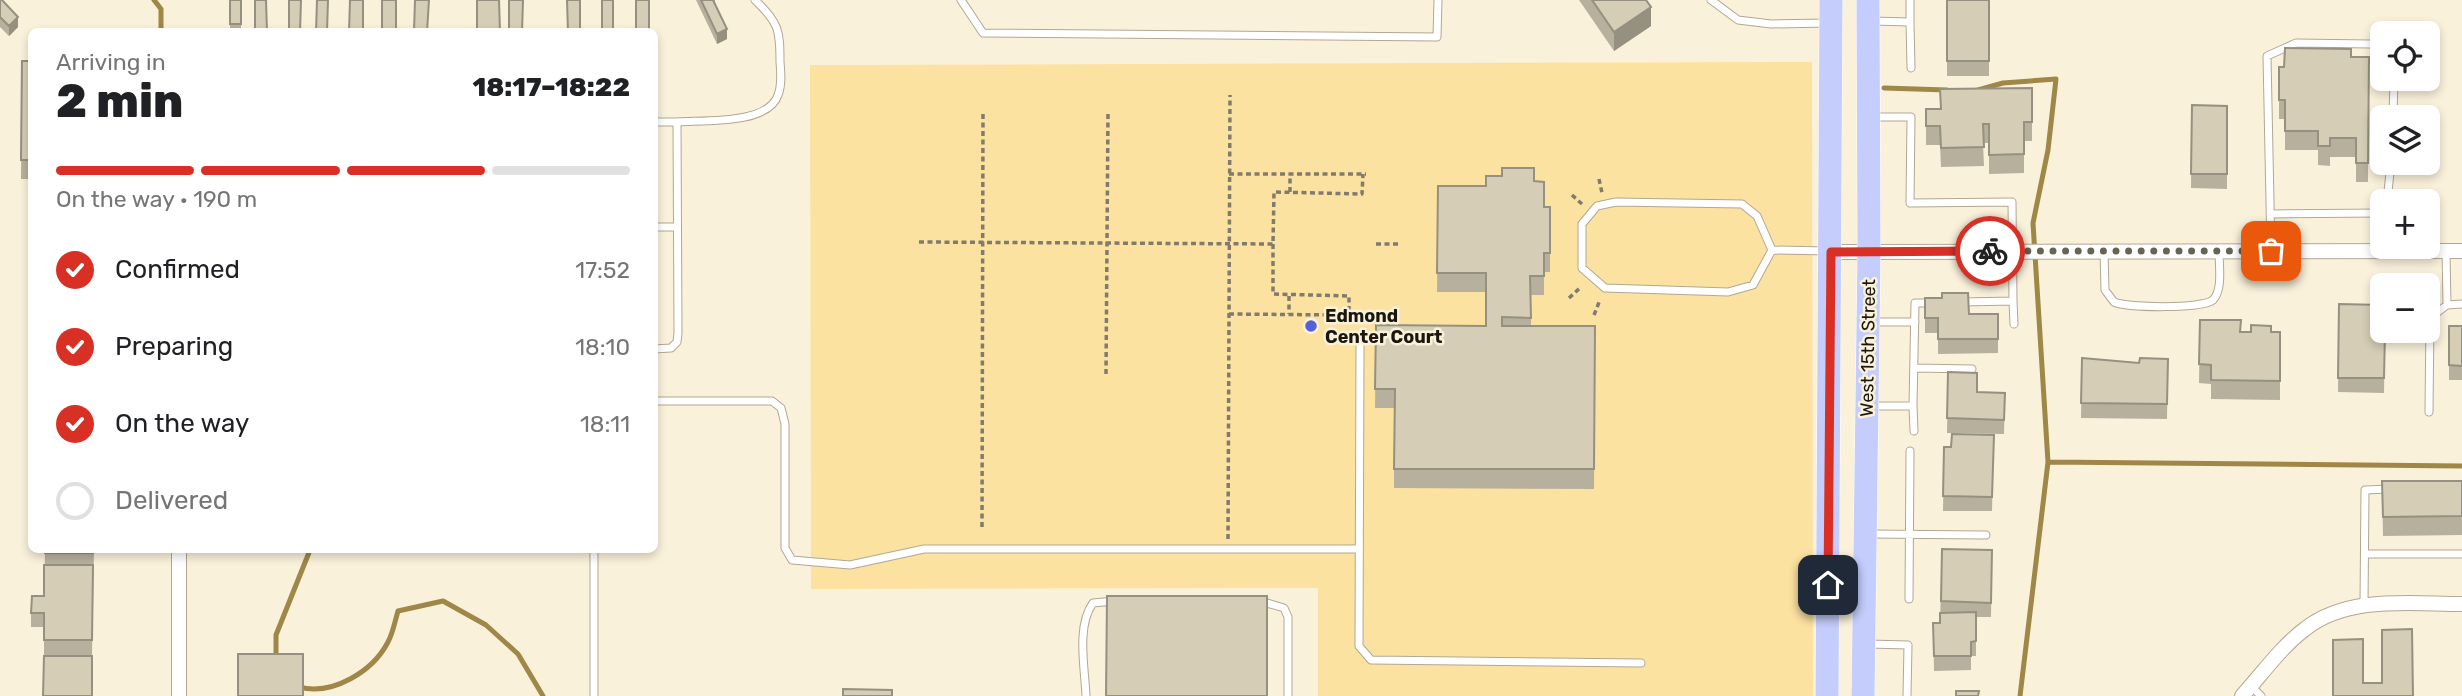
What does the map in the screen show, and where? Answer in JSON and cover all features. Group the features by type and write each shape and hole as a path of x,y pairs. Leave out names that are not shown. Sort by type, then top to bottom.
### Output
{"main road":[{"path":"1827,696 1831,11"},
{"name":"West 15th Street","path":"1863,696 1869,322 1868,11"}],"street":[{"path":"1831,252 2370,249"},
{"path":"2440,251 2462,251"},
{"path":"179,553 179,696"},
{"path":"2251,693 2304,629 2328,614 2364,605 2462,604"}],"lane":[{"path":"658,122 750,117 766,109 778,98 781,80 780,30 773,17 755,0"},
{"path":"961,0 983,33 1437,37 1438,0"},
{"path":"1711,0 1738,20 1771,24 1831,11"},
{"path":"1910,0 1911,68"},
{"path":"1868,11 1910,22"},
{"path":"2271,251 2267,56 2296,43 2370,44"},
{"path":"1868,117 1911,117 1910,203 2012,202 2014,324"},
{"path":"658,349 671,348 677,342 677,122"},
{"path":"1616,202 1742,204 1757,216 1772,250 1753,285 1728,292 1605,288 1582,268 1582,224 1597,206 1616,202"},
{"path":"2270,214 2370,213"},
{"path":"658,227 677,227"},
{"path":"1772,250 1831,252"},
{"path":"2104,251 2105,290 2114,302 2187,306 2205,304 2214,299 2218,288 2219,251"},
{"path":"2446,251 2447,304"},
{"path":"1957,302 2013,300"},
{"path":"1914,431 1915,303 1943,302"},
{"path":"2429,412 2430,318 2447,304 2462,304"},
{"path":"1869,322 1915,322"},
{"path":"1360,346 1359,646 1371,660 1642,663"},
{"path":"1914,368 1972,369"},
{"path":"658,401 772,401 781,408 785,424 785,548 792,560 850,565 924,549 1358,549"},
{"path":"1868,407 1913,407"},
{"path":"1909,599 1910,451"},
{"path":"2364,605 2365,490 2393,489"},
{"path":"1866,534 1986,535"},
{"path":"594,553 594,696"},
{"path":"2365,554 2462,554"},
{"path":"1086,696 1084,623 1087,611 1093,603 1130,601"},
{"path":"1248,601 1275,603 1284,608 1288,617 1288,696"},
{"path":"1864,644 1908,645 1907,696"}],"path":[{"path":"1228,548 1230,95"},
{"path":"1106,374 1108,111"},
{"path":"982,527 983,112"},
{"path":"1229,174 1364,174 1363,194 1274,192 1273,294 1349,296 1347,314 1229,314"},
{"path":"1290,174 1290,192"},
{"path":"1599,179 1602,195"},
{"path":"1572,195 1582,204"},
{"path":"919,242 1273,244"},
{"path":"1376,244 1399,244"},
{"path":"1569,298 1581,287"},
{"path":"1289,295 1289,314"},
{"path":"1594,315 1600,300"}],"shaded area":[{"name":"Edmond Center Court","path":"1812,62 1813,696 1318,696 1318,588 811,589 810,65"}],"building":[{"path":"0,0 18,17 9,26 0,17"},
{"path":"230,0 241,0 241,24 230,24"},
{"path":"255,0 266,0 267,28 255,28"},
{"path":"289,0 301,0 300,28 289,28"},
{"path":"317,0 328,0 327,28 316,28"},
{"path":"350,0 363,0 363,28 349,28"},
{"path":"382,0 396,0 396,28 382,28"},
{"path":"415,0 429,0 427,28 414,28"},
{"path":"477,0 499,0 500,28 477,28"},
{"path":"509,0 523,0 522,28 509,28"},
{"path":"567,0 580,0 580,28 568,28"},
{"path":"602,0 613,0 613,28 602,28"},
{"path":"636,0 649,0 649,28 636,28"},
{"path":"701,0 713,0 727,29 717,34"},
{"path":"1592,0 1646,0 1651,7 1614,32"},
{"path":"1947,0 1989,0 1989,61 1947,61"},
{"path":"2285,48 2351,49 2351,57 2369,57 2368,163 2356,163 2356,138 2330,138 2330,146 2318,146 2318,131 2285,131 2285,100 2279,100 2279,67 2284,67"},
{"path":"22,61 28,61 28,160 21,160"},
{"path":"2032,88 2032,122 2024,122 2024,154 1989,155 1989,124 1983,124 1984,147 1941,148 1940,126 1926,126 1926,109 1941,109 1940,89"},
{"path":"2192,105 2227,106 2227,174 2191,174"},
{"path":"1502,168 1534,168 1534,181 1544,182 1544,207 1550,207 1550,253 1544,253 1544,276 1530,276 1531,318 1502,317 1502,326 1595,326 1594,469 1394,469 1395,389 1375,389 1376,325 1486,326 1486,273 1437,273 1438,186 1486,186 1486,176 1502,176"},
{"path":"1942,293 1968,293 1969,314 1998,314 1998,339 1938,339 1938,318 1925,318 1925,298 1942,298"},
{"path":"2339,304 2370,305 2370,343 2385,343 2384,378 2338,378"},
{"path":"2200,320 2241,320 2240,332 2251,332 2251,325 2271,326 2271,332 2280,332 2280,381 2211,380 2211,365 2199,364"},
{"path":"2449,326 2462,326 2462,366 2449,365"},
{"path":"2082,358 2139,363 2140,358 2168,359 2167,404 2081,403"},
{"path":"1948,372 1977,373 1977,392 2005,393 2004,420 1947,418"},
{"path":"1952,434 1994,435 1992,497 1943,496 1944,447 1951,447"},
{"path":"2382,481 2462,481 2462,516 2383,517"},
{"path":"1942,549 1992,550 1991,603 1941,601"},
{"path":"44,565 93,565 92,640 44,640 44,613 31,613 32,596 44,596"},
{"path":"1107,596 1267,596 1267,696 1106,696"},
{"path":"1976,612 1976,641 1971,642 1971,656 1934,656 1933,623 1940,623 1940,613"},
{"path":"2412,629 2413,696 2333,696 2333,640 2363,639 2363,683 2382,683 2382,630"},
{"path":"238,654 303,654 303,696 238,696"},
{"path":"44,656 92,656 92,696 43,696"},
{"path":"843,689 892,690 892,696 843,696"},
{"path":"1956,691 1979,691 1978,696 1956,696"}],"waterway":[{"path":"154,0 161,9 161,28"},
{"path":"1978,90 2003,83 2056,79 2048,150 2033,223 2048,462 2020,696"},
{"path":"1884,88 1947,90"},
{"path":"2048,462 2462,466"},
{"path":"276,658 276,635 309,553"},
{"path":"299,687 325,688 351,679 373,663 381,653 391,635 398,611 443,601 486,625 518,654 543,696"}],"way so far":[{"path":"1990,251 2271,251"}],"place":[{"name":"Edmond Center Court","path":"1311,326"}],"route":[{"path":"1828,585 1831,252 1990,251"}]}
